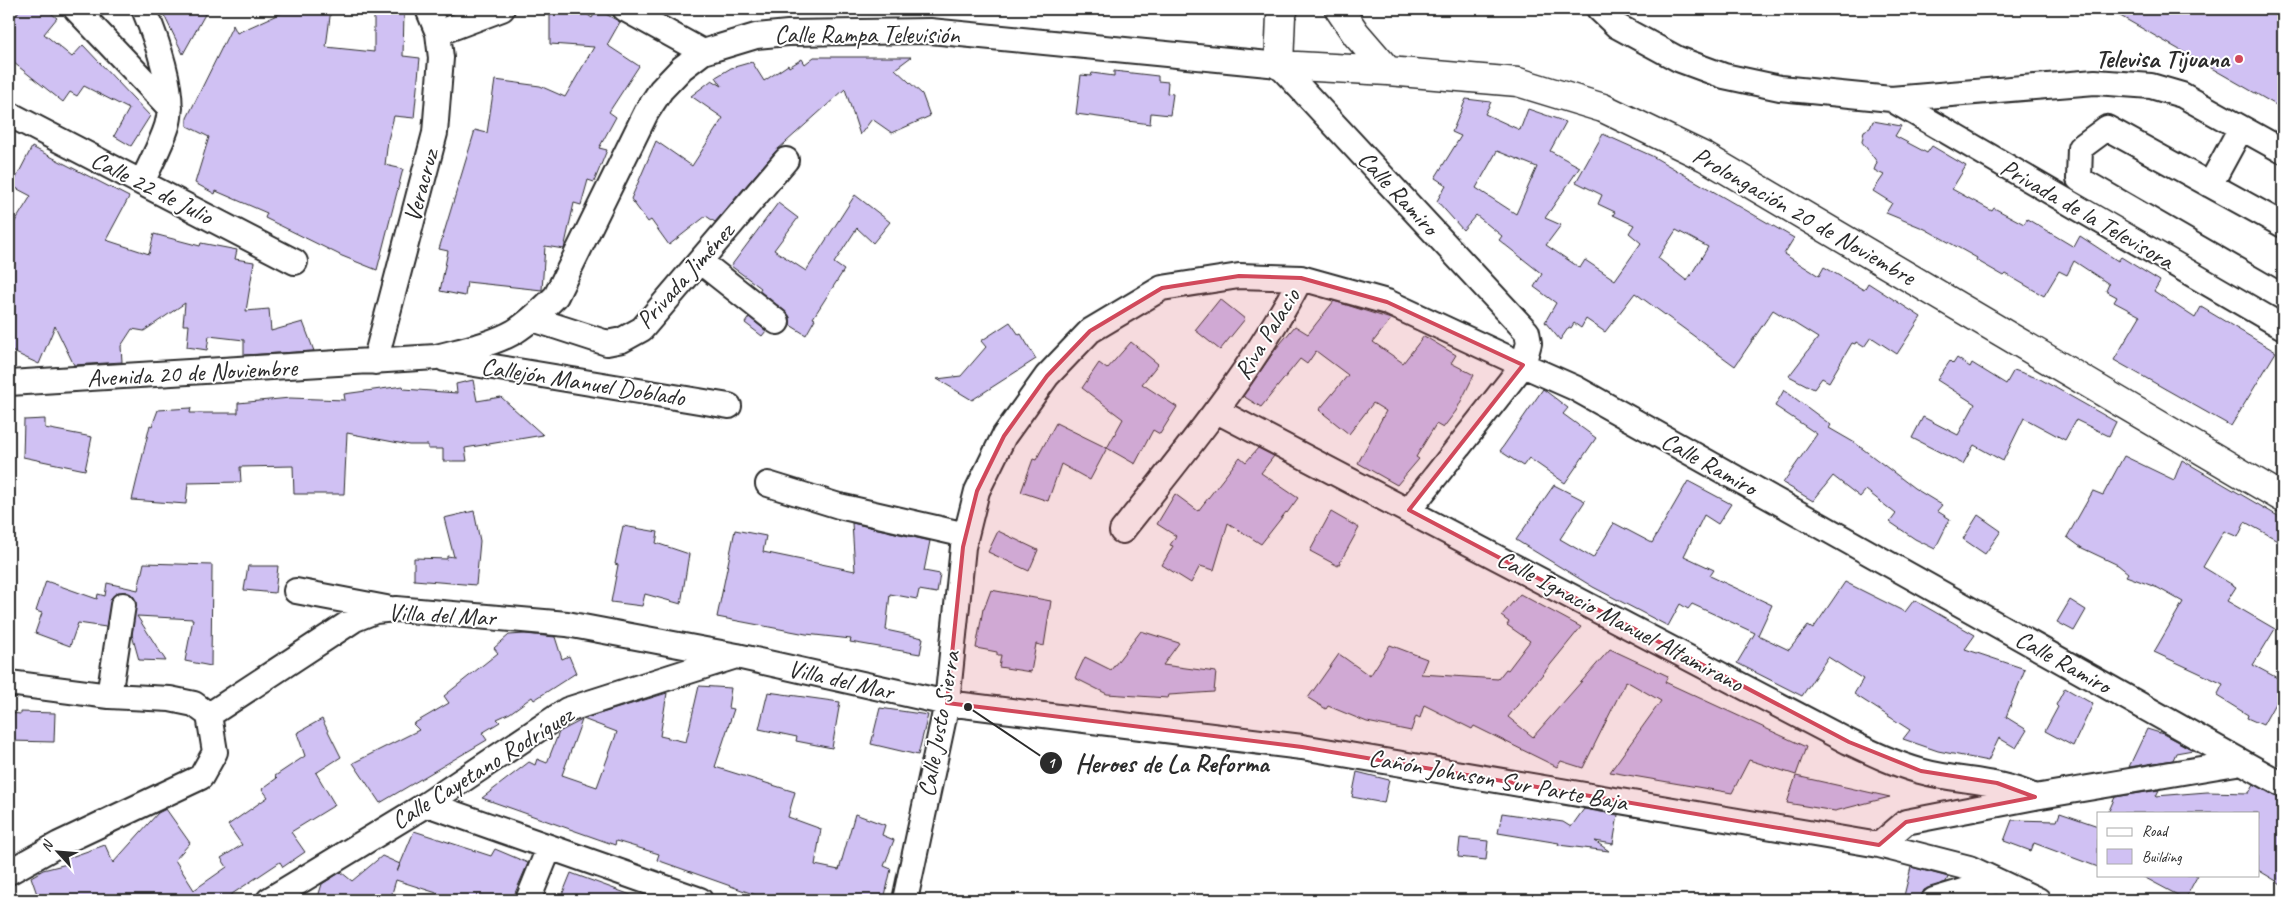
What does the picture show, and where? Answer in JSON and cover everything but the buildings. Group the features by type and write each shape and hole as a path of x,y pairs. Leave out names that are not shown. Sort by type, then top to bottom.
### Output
{"main road":[{"path":"1279,65 1281,15 1284,9"},
{"path":"1339,9 1356,34 1388,71"},
{"name":"Prolongación 20 de Noviembre","path":"1279,65 1388,71 1518,82 1603,108 1705,156 2283,498"}],"street":[{"path":"76,9 170,108"},
{"path":"142,183 168,125 170,108 163,68 152,28 144,9"},
{"name":"Veracruz","path":"375,362 435,133 440,58 438,33 428,9"},
{"path":"438,33 502,9"},
{"path":"625,9 703,52"},
{"name":"Privada de la Televisora","path":"1599,9 1617,26 1678,59 1724,76 1780,88 1892,99 2095,82 2151,86 2182,95 2283,151"},
{"name":"Calle Rampa Televisión","path":"375,362 436,357 476,347 506,335 533,319 556,296 646,113 661,90 682,68 703,52 756,36 788,33 930,31 1279,65"},
{"name":"Calle Ramiro","path":"1279,65 1527,332 1529,343 1523,365 1592,398 2283,785"},
{"name":"Privada de la Televisora","path":"1892,99 2283,327"},
{"name":"Calle 22 de Julio","path":"9,114 295,262"},
{"path":"2283,224 2107,128 2080,148 2079,179 2283,297"},
{"path":"2210,185 2241,128"},
{"name":"Privada Jiménez","path":"533,319 607,343 622,340 642,329 786,160"},
{"path":"701,262 776,322"},
{"name":"Riva Palacio","path":"965,541 977,491 1004,436 1047,376 1090,331 1162,288 1238,276 1302,278 1280,318 1217,411 1122,531"},
{"path":"1302,278 1387,302 1523,365 1410,510"},
{"name":"Callejón Manuel Doblado","path":"436,357 729,406"},
{"name":"Avenida 20 de Noviembre","path":"9,383 375,362"},
{"name":"Calle Ignacio Manuel Altamirano","path":"1217,411 1410,510 1856,746 1921,771 1996,783 2035,797"},
{"path":"768,484 965,541"},
{"name":"Calle Justo Sierra","path":"905,900 947,704 965,541"},
{"path":"296,591 396,609"},
{"path":"109,696 123,605"},
{"name":"Villa del Mar","path":"209,716 356,619 375,612 396,609 567,624 737,656 947,704"},
{"name":"Calle Cayetano Rodríguez","path":"269,900 427,804 567,710 737,656"},
{"path":"9,683 109,696 170,699 194,704 209,716 215,752 201,777 60,844 9,872"},
{"name":"Cañón Johnson Sur Parte Baja","path":"947,704 1302,747 1878,845 1969,868 2038,900"},
{"path":"1878,845 1906,822 2035,797 2242,762"},
{"path":"427,804 700,900"},
{"path":"528,900 549,848"},
{"path":"1934,900 1997,881"}],"highlighted area":[{"path":"1239,276 1301,278 1387,302 1523,365 1409,510 1849,742 1921,771 1997,783 2035,797 1906,822 1879,845 1302,747 947,703 963,547 977,491 1004,436 1047,376 1090,331 1162,288"}],"place":[{"name":"Televisa Tijuana","path":"2239,59"},
{"name":"Heroes de La Reforma","path":"968,707"}]}
